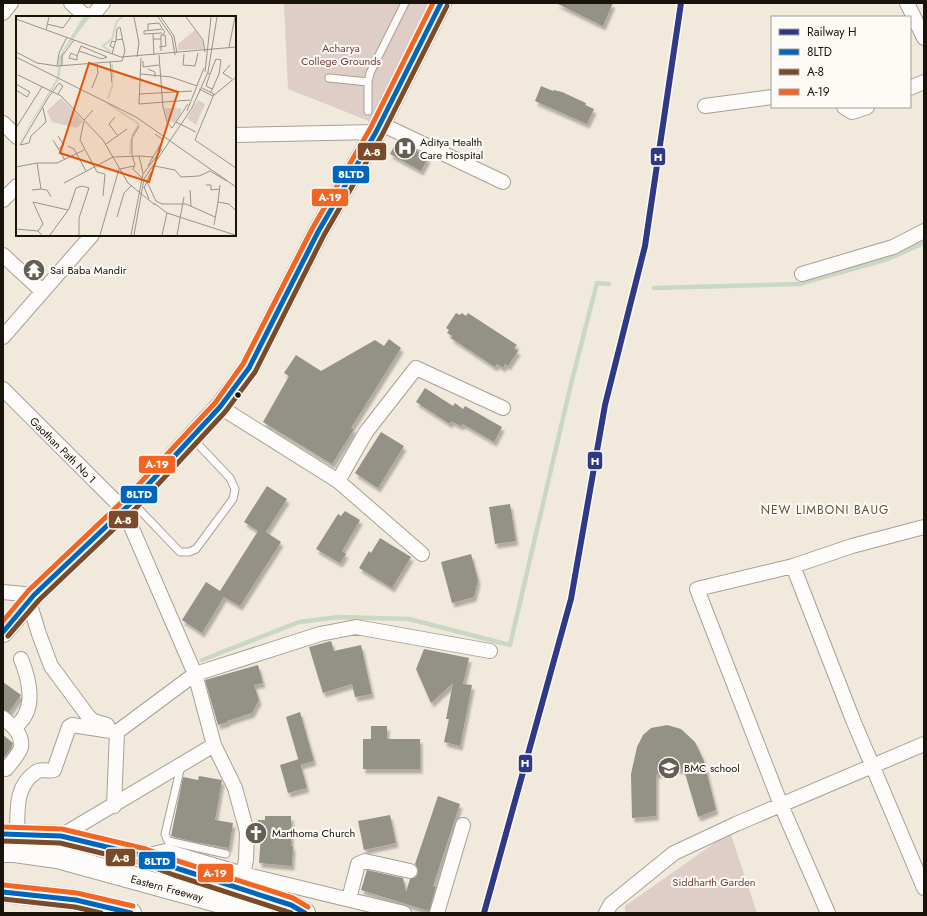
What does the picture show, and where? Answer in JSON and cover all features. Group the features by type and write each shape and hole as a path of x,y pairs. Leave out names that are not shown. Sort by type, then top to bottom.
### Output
{"highway":[{"name":"Eastern Freeway","path":"3,851 14,851 57,857 261,913"},
{"name":"Eastern Freeway","path":"3,865 54,872 202,913"}],"main road":[{"path":"3,632 32,599 128,506 192,438 220,407 249,368 374,122 441,3"},
{"path":"10,835 61,836 144,856 176,868 291,905 304,913"},
{"path":"3,892 76,900 131,913"}],"street":[{"path":"3,13 11,3"},
{"path":"71,3 83,14 88,16 94,14 103,3"},
{"path":"907,3 924,38"},
{"path":"911,88 924,82"},
{"path":"706,106 771,97"},
{"path":"846,108 852,112 865,108"},
{"path":"236,135 374,122 502,182"},
{"path":"3,123 16,136"},
{"path":"3,200 16,187"},
{"path":"802,274 893,246 924,231"},
{"path":"3,337 91,236"},
{"path":"3,255 42,292"},
{"path":"338,481 366,432 416,368 503,408"},
{"name":"Gaothan Path No 1","path":"3,389 128,506"},
{"path":"220,407 338,481 422,554"},
{"path":"128,506 170,629 193,670 214,744 235,788 247,832 246,860 242,874"},
{"path":"828,913 781,806 697,589 793,566 852,546 924,527"},
{"path":"793,566 853,720 924,888"},
{"path":"3,592 32,599 39,634 51,666 88,716 107,725 116,724 193,670 320,634 356,627 490,651"},
{"path":"15,727 21,722 29,707 30,696 25,669 21,659"},
{"path":"10,835 19,795 25,783 36,771 54,770 69,727 72,725 117,732 193,670"},
{"path":"3,718 15,727 21,748 6,769"},
{"path":"114,806 117,732"},
{"path":"61,836 114,806 214,744"},
{"path":"606,913 611,904 674,853 736,824 924,744"},
{"path":"437,913 463,825"},
{"path":"144,856 166,851 242,874 404,913"},
{"path":"349,899 358,864 365,861 410,871"}],"lane":[{"path":"374,122 368,82 370,73 405,3"},
{"path":"329,78 368,82"},
{"path":"128,506 180,552 189,552 196,549 233,499 235,489 230,478 192,438"},
{"path":"182,764 166,834 168,841 226,854"}],"green space":[{"name":"Acharya College Grounds","path":"284,3 430,3 369,121 288,89"},
{"name":"Siddharth Garden","path":"730,832 757,913 625,913 625,906"}],"building":[{"path":"556,3 613,3 603,26"},
{"path":"541,86 553,91 562,92 586,103 585,105 594,109 587,124 535,101"},
{"path":"397,141 420,152 419,154 428,158 421,171 390,154"},
{"path":"456,313 460,315 462,313 466,316 468,313 517,345 514,348 518,351 508,366 505,364 503,368 497,364 495,367 451,338 452,336 447,333 449,330 446,328"},
{"path":"389,339 401,348 351,428 354,429 332,464 263,422 289,376 284,373 296,355 321,371 375,340 384,346"},
{"path":"425,388 453,406 455,403 463,409 465,406 502,427 494,442 463,424 461,426 451,421 450,424 416,402"},
{"path":"381,432 404,446 378,488 355,473"},
{"path":"267,486 287,499 266,532 281,542 240,606 224,597 202,633 182,620 206,582 220,591 258,531 244,522"},
{"path":"510,504 516,541 495,544 489,507"},
{"path":"345,511 360,520 342,551 346,554 340,563 316,549 338,514 341,516"},
{"path":"380,538 411,557 392,588 359,568 369,551 371,553"},
{"path":"471,554 478,580 474,597 452,603 441,562"},
{"path":"331,641 334,651 361,645 372,694 355,697 352,684 323,693 309,647"},
{"path":"424,649 469,658 463,684 472,685 460,746 444,742 449,719 446,719 453,683 431,703 416,669"},
{"path":"258,665 263,683 254,685 259,700 252,713 218,725 205,680"},
{"path":"3,682 21,695 9,712 3,710"},
{"path":"300,712 314,761 300,765 286,717"},
{"path":"667,725 681,729 695,742 704,761 716,810 698,817 684,770 669,767 656,775 656,816 632,818 631,774 637,747 643,735 651,728"},
{"path":"371,726 387,726 387,739 420,739 420,769 363,769 363,739 371,739"},
{"path":"3,735 13,743 3,759"},
{"path":"299,759 307,788 288,793 280,765"},
{"path":"199,776 222,780 215,820 233,823 229,848 171,836 183,777 198,780"},
{"path":"438,796 460,804 433,886 436,887 429,911 361,890 367,870 403,878 406,892 410,879 416,877 418,873 418,869 415,864"},
{"path":"390,815 396,843 364,850 358,821"},
{"path":"265,816 291,816 291,846 293,846 292,866 259,863 261,833 258,833 258,820 265,820"}],"waterway":[{"path":"654,288 799,284 888,259 924,243"},
{"path":"202,660 299,622 338,617 409,619 510,645 571,384 597,283 609,284"}],"rail line":[{"name":"H","path":"484,913 571,599 605,405 645,246 681,3"}],"transit line":[{"name":"A-19","path":"3,621 29,590 127,497 215,403 243,364 312,229 370,129 433,3"},
{"name":"8LTD","path":"3,632 34,595 132,502 220,407 249,368 318,232 376,132 441,3"},
{"name":"A-8","path":"8,636 39,600 137,507 225,412 255,372 324,235 382,135 447,6"},
{"name":"A-19","path":"3,827 62,829 146,849 178,861 293,898 308,907"},
{"name":"8LTD","path":"3,834 61,836 144,856 176,868 291,905 305,913"},
{"name":"A-8","path":"3,841 60,843 142,863 291,913"},
{"name":"A-19","path":"4,885 77,893 133,906"},
{"name":"8LTD","path":"3,892 76,900 131,913"},
{"name":"A-8","path":"3,899 75,907 101,913"}],"place":[{"name":"Aditya Health Care Hospital","path":"405,148"},
{"name":"Sai Baba Mandir","path":"34,270"},
{"name":"BMC school","path":"669,768"},
{"name":"Marthoma Church","path":"256,833"}],"district":[{"name":"NEW LIMBONI BAUG","path":"825,510"}]}
